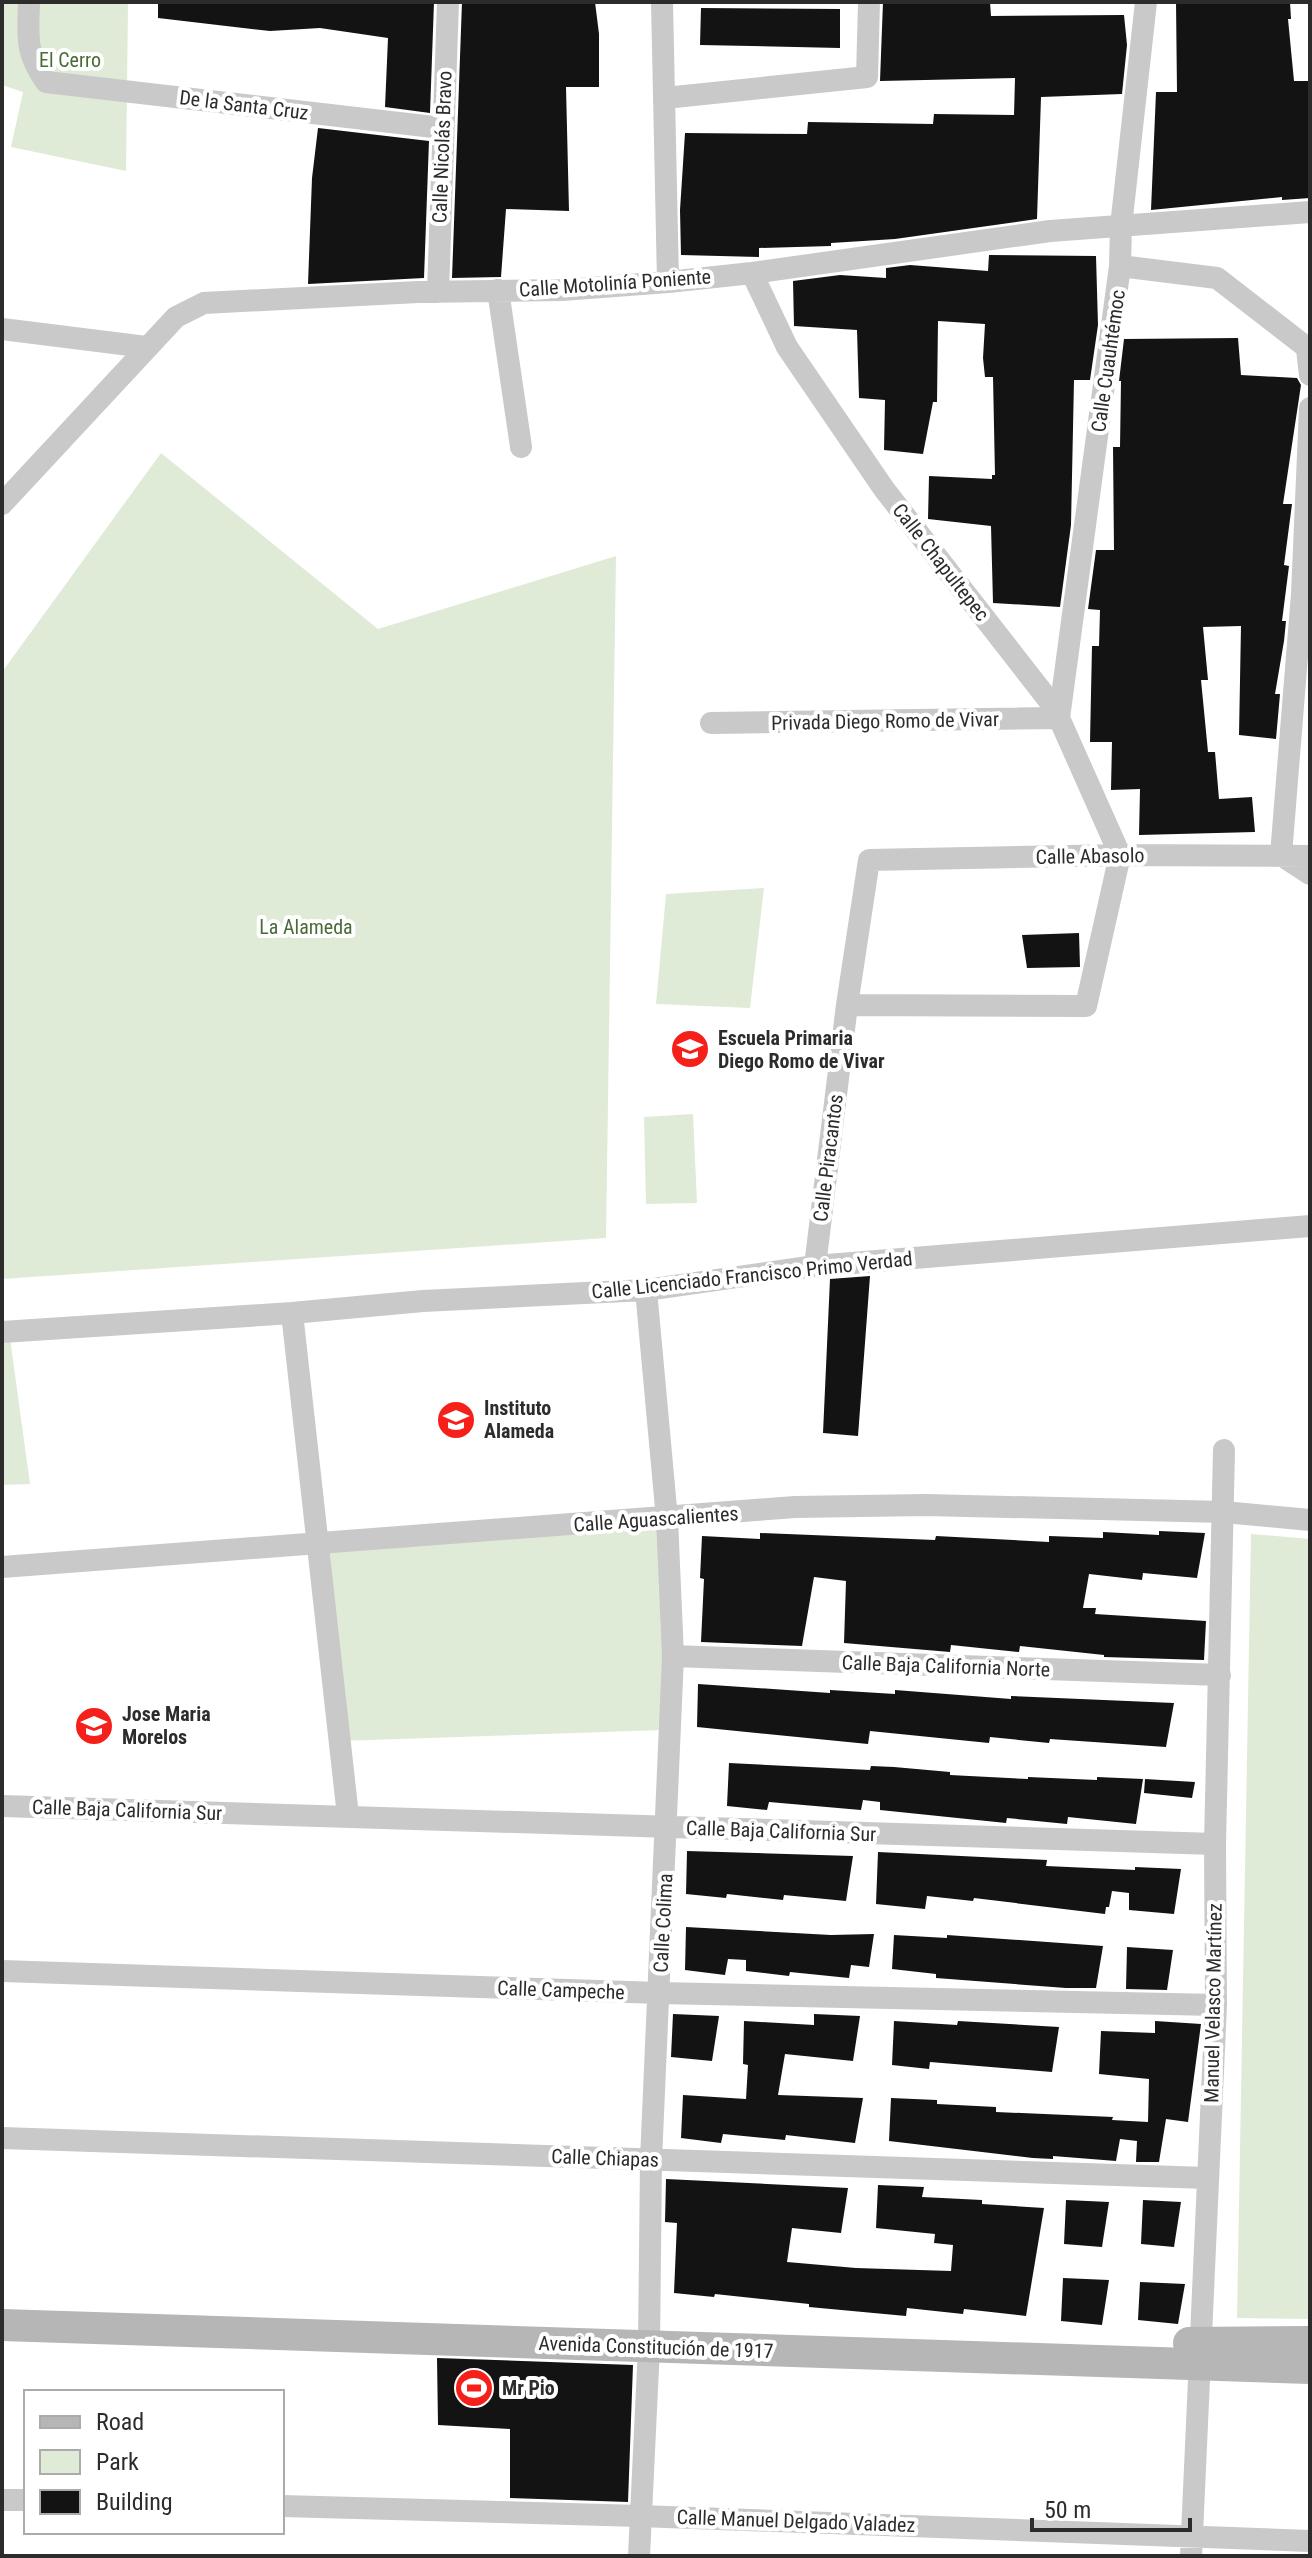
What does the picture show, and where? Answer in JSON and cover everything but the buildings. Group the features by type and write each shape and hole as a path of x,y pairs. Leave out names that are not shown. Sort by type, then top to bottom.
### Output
{"street":[{"name":"De la Santa Cruz","path":"29,2 32,63 46,82 442,128"},
{"name":"Calle Nicolás Bravo","path":"438,292 448,2"},
{"path":"662,2 668,282"},
{"path":"665,98 867,77 869,2"},
{"name":"Calle Cuauhtémoc","path":"1059,718 1120,266 1121,226 1146,2"},
{"name":"Calle Motolinía Poniente","path":"2,504 176,317 204,303 438,292 562,290 668,282 1050,231 1310,212"},
{"path":"1120,266 1217,278 1309,350 1310,375"},
{"name":"Calle Chapultepec","path":"752,273 787,347 884,489 1050,702 1120,855"},
{"path":"498,290 521,447"},
{"path":"2,329 146,347"},
{"path":"1310,408 1302,594 1281,855 1310,874"},
{"name":"Privada Diego Romo de Vivar","path":"711,723 1059,718"},
{"path":"847,1005 1086,1006 1120,855"},
{"name":"Calle Abasolo","path":"869,860 1120,855 1310,856"},
{"name":"Calle Piracantos","path":"815,1266 847,1005 869,860"},
{"name":"Calle Licenciado Francisco Primo Verdad","path":"2,1332 423,1301 646,1290 815,1266 1310,1226"},
{"name":"Calle Colima","path":"639,2556 649,2336 651,2160 668,1827 673,1656 667,1519 646,1290"},
{"path":"292,1313 348,1816"},
{"name":"Manuel Velasco Martínez","path":"1191,2546 1216,2005 1215,1844 1224,1450"},
{"name":"Calle Aguascalientes","path":"2,1567 795,1507 1224,1512 1310,1520"},
{"name":"Calle Baja California Norte","path":"673,1656 1220,1675"},
{"name":"Calle Baja California Sur","path":"2,1806 1215,1844"},
{"name":"Calle Campeche","path":"2,1971 659,1993 1216,2005"},
{"name":"Calle Chiapas","path":"2,2138 1207,2178"},
{"name":"Avenida Constitución de 1917","path":"2,2304 649,2336"},
{"name":"Avenida Constitución de 1917","path":"2,2325 649,2336 1199,2354 1310,2368"},
{"name":"Avenida Constitución de 1917","path":"1199,2354 1310,2342"},
{"path":"2,2500 24,2500"},
{"name":"Calle Manuel Delgado Valadez","path":"284,2506 640,2516 1191,2546 1310,2541"}],"green space":[{"name":"El Cerro","path":"2,2 128,2 126,171 11,147 23,92 2,85"},
{"name":"La Alameda","path":"161,453 378,629 616,556 606,1238 2,1279 2,672"},
{"path":"764,888 750,1008 656,1004 666,894"},
{"path":"693,1114 697,1203 646,1204 644,1117"},
{"path":"9,1331 30,1484 2,1485 2,1332"},
{"path":"667,1519 663,1730 340,1741 318,1542"},
{"path":"1251,1534 1310,1539 1310,2319 1237,2318"}],"place":[{"name":"Escuela Primaria Diego Romo de Vivar","path":"690,1049"},
{"name":"Instituto Alameda","path":"456,1420"},
{"name":"Jose Maria Morelos","path":"94,1726"},
{"name":"Mr Pio","path":"474,2388"}]}
